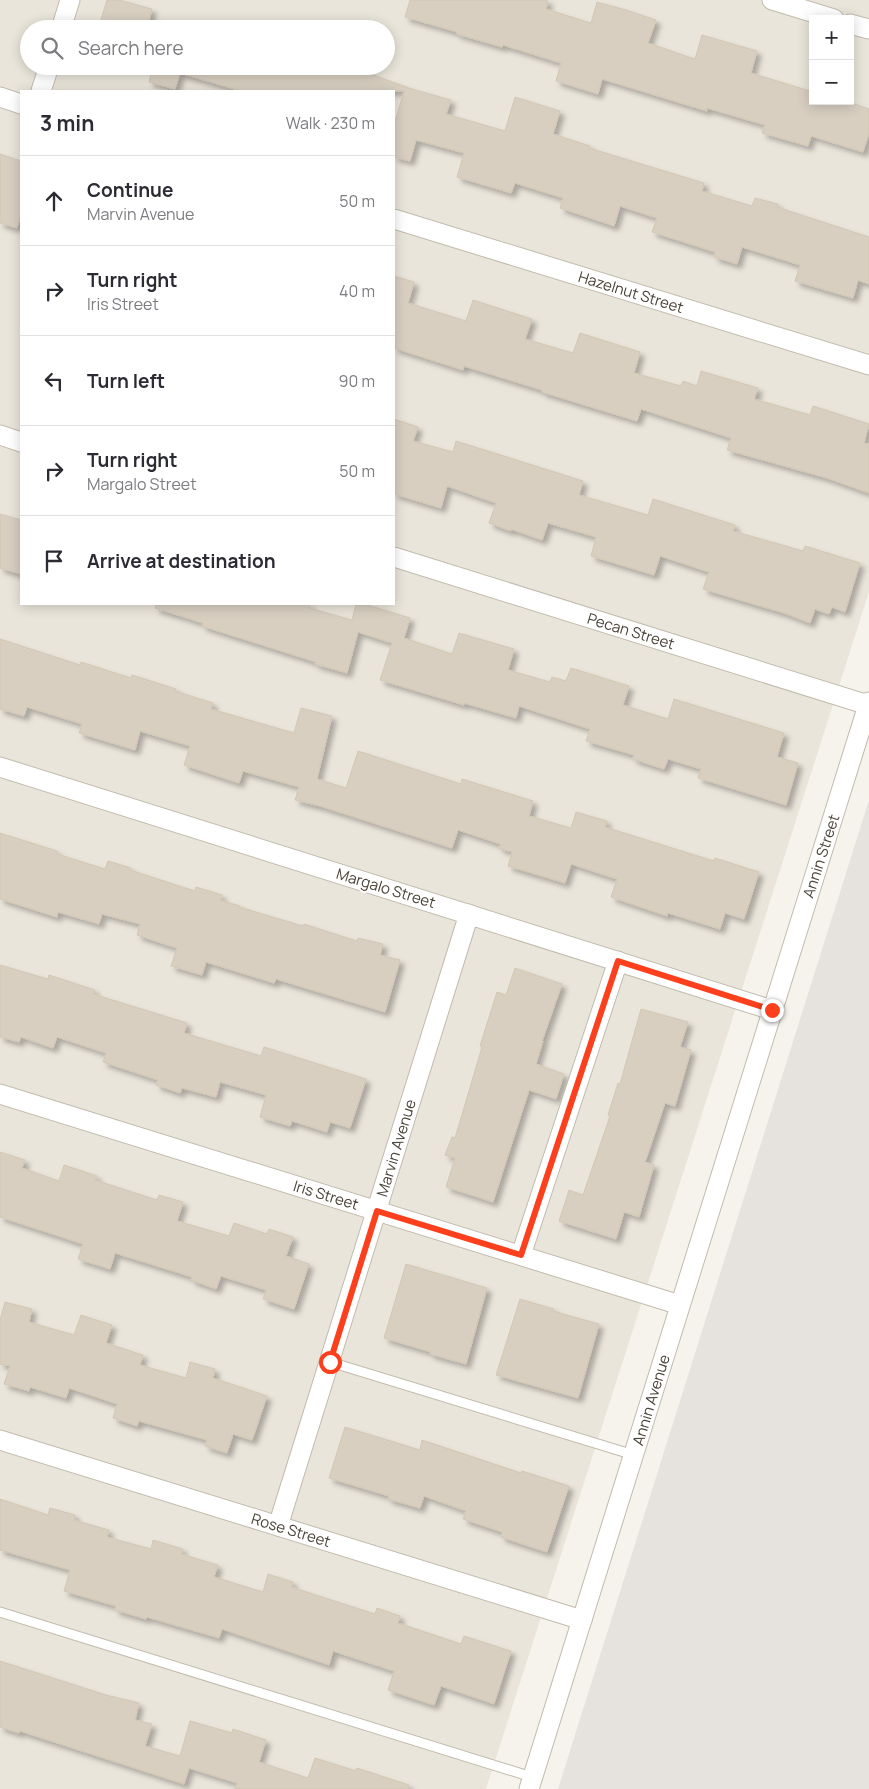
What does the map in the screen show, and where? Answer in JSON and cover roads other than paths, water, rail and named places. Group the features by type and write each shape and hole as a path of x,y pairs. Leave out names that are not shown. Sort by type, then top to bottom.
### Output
{"street":[{"path":"64,20 70,0"},
{"path":"772,0 821,15"},
{"path":"854,25 869,30"},
{"path":"41,90 46,75"},
{"path":"0,97 20,104"},
{"name":"Hazelnut Street","path":"395,218 869,365"},
{"path":"0,435 20,442"},
{"name":"Pecan Street","path":"395,557 869,704"},
{"name":"Annin Street","path":"772,1010 869,704"},
{"name":"Margalo Street","path":"0,767 772,1010"},
{"name":"Marvin Avenue","path":"278,1526 469,914"},
{"path":"521,1255 618,961"},
{"name":"Annin Avenue","path":"531,1783 772,1010"},
{"name":"Iris Street","path":"0,1094 680,1305"},
{"name":"Rose Street","path":"0,1440 582,1620"}],"lane":[{"path":"330,1362 634,1455"},
{"path":"0,1612 531,1783"}]}
